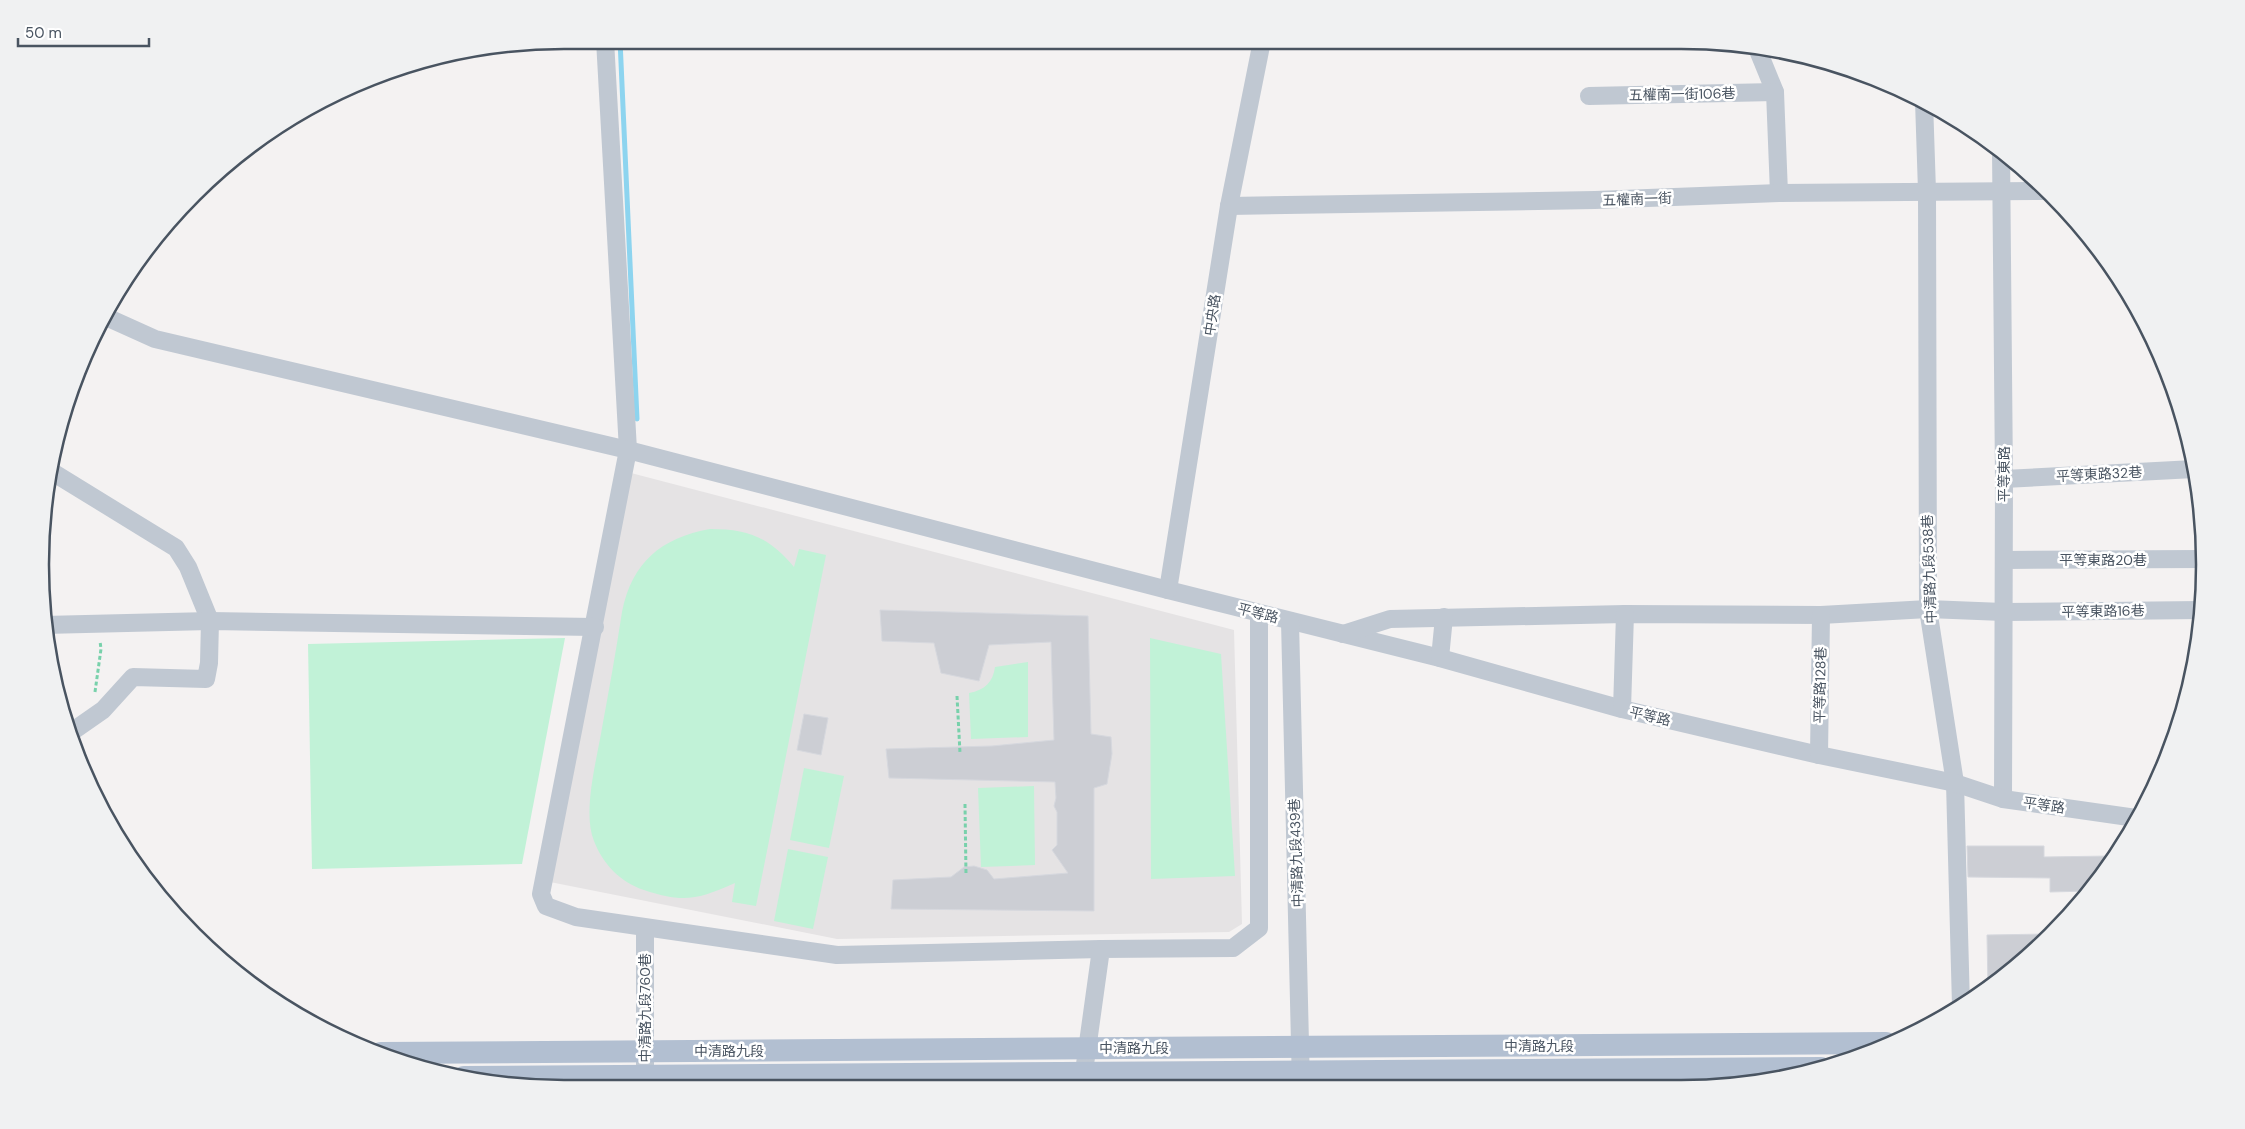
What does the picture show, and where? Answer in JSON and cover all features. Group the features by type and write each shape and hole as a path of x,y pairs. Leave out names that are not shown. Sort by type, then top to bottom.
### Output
{"main road":[{"name":"中清路九段","path":"399,1053 1872,1043"},
{"name":"中清路九段","path":"1083,1080 1301,1079 1787,1069"},
{"name":"中清路九段","path":"529,1079 573,1080"}],"street":[{"path":"606,49 628,450 595,627 541,894 546,906 576,917 837,955 1233,948 1259,928 1259,613"},
{"name":"中央路","path":"1168,590 1229,206 1260,49"},
{"path":"1760,55 1775,92 1779,193"},
{"name":"五權南一街106巷","path":"1590,96 1775,92"},
{"name":"中清路九段538巷","path":"1924,110 1927,191 1928,610 1954,783 1961,997"},
{"name":"平等東路","path":"2001,161 2004,479 2003,799"},
{"name":"五權南一街","path":"1229,206 1595,200 1779,193 2037,192"},
{"name":"平等路","path":"111,319 155,339 628,450 1168,590 1440,658 1622,709 1819,755 1954,783 2003,799 2130,817"},
{"name":"平等東路32巷","path":"2004,479 2187,468"},
{"path":"57,475 176,548 188,567 210,621 209,663 206,679 133,677 103,710 76,729"},
{"name":"平等東路20巷","path":"2004,560 2196,559"},
{"name":"平等東路16巷","path":"1343,634 1390,619 1444,617 1625,614 1821,614 1928,610 2003,612 2194,610"},
{"path":"1622,709 1625,614"},
{"name":"平等路128巷","path":"1819,755 1821,614"},
{"path":"1440,658 1444,617"},
{"path":"52,625 210,621 595,627"},
{"name":"中清路九段439巷","path":"1290,621 1302,1048 1301,1079"},
{"name":"中清路九段760巷","path":"645,928 645,1080"},
{"path":"1083,1080 1101,949"}],"path":[{"path":"89,697 95,692 97,682 100,649 97,624"},
{"path":"957,696 960,753"},
{"path":"964,804 966,875"}],"shaded area":[{"path":"631,473 1234,630 1242,924 1229,932 837,939 550,882"}],"green space":[{"path":"710,529 736,531 757,537 776,548 794,567 799,549 826,555 756,906 732,902 735,883 710,893 690,898 669,897 635,887 607,865 594,841 589,815 592,785 622,612 633,579 651,555 663,546 693,533"},
{"path":"565,638 522,864 312,869 308,644"},
{"path":"1150,638 1221,654 1235,876 1151,879"},
{"path":"1028,662 1028,737 971,739 969,693 980,690 990,681 995,667"},
{"path":"804,768 844,776 829,848 790,840"},
{"path":"1034,786 1035,865 981,867 978,788"},
{"path":"788,849 828,857 813,929 774,921"}],"building":[{"path":"880,610 1088,616 1091,734 1111,737 1112,754 1107,784 1094,788 1094,911 891,909 893,880 951,877 964,867 974,866 987,870 994,879 1068,873 1052,850 1057,845 1057,812 1054,806 1056,798 1055,782 889,778 886,749 992,746 1054,740 1051,642 989,645 979,681 941,673 934,643 882,641"},
{"path":"804,714 828,718 821,755 797,750"},
{"path":"1967,846 2044,846 2044,857 2105,856 2079,891 2050,892 2050,878 1968,877"},
{"path":"2040,934 1988,978 1987,935"}],"waterway":[{"path":"620,49 637,419"}]}
